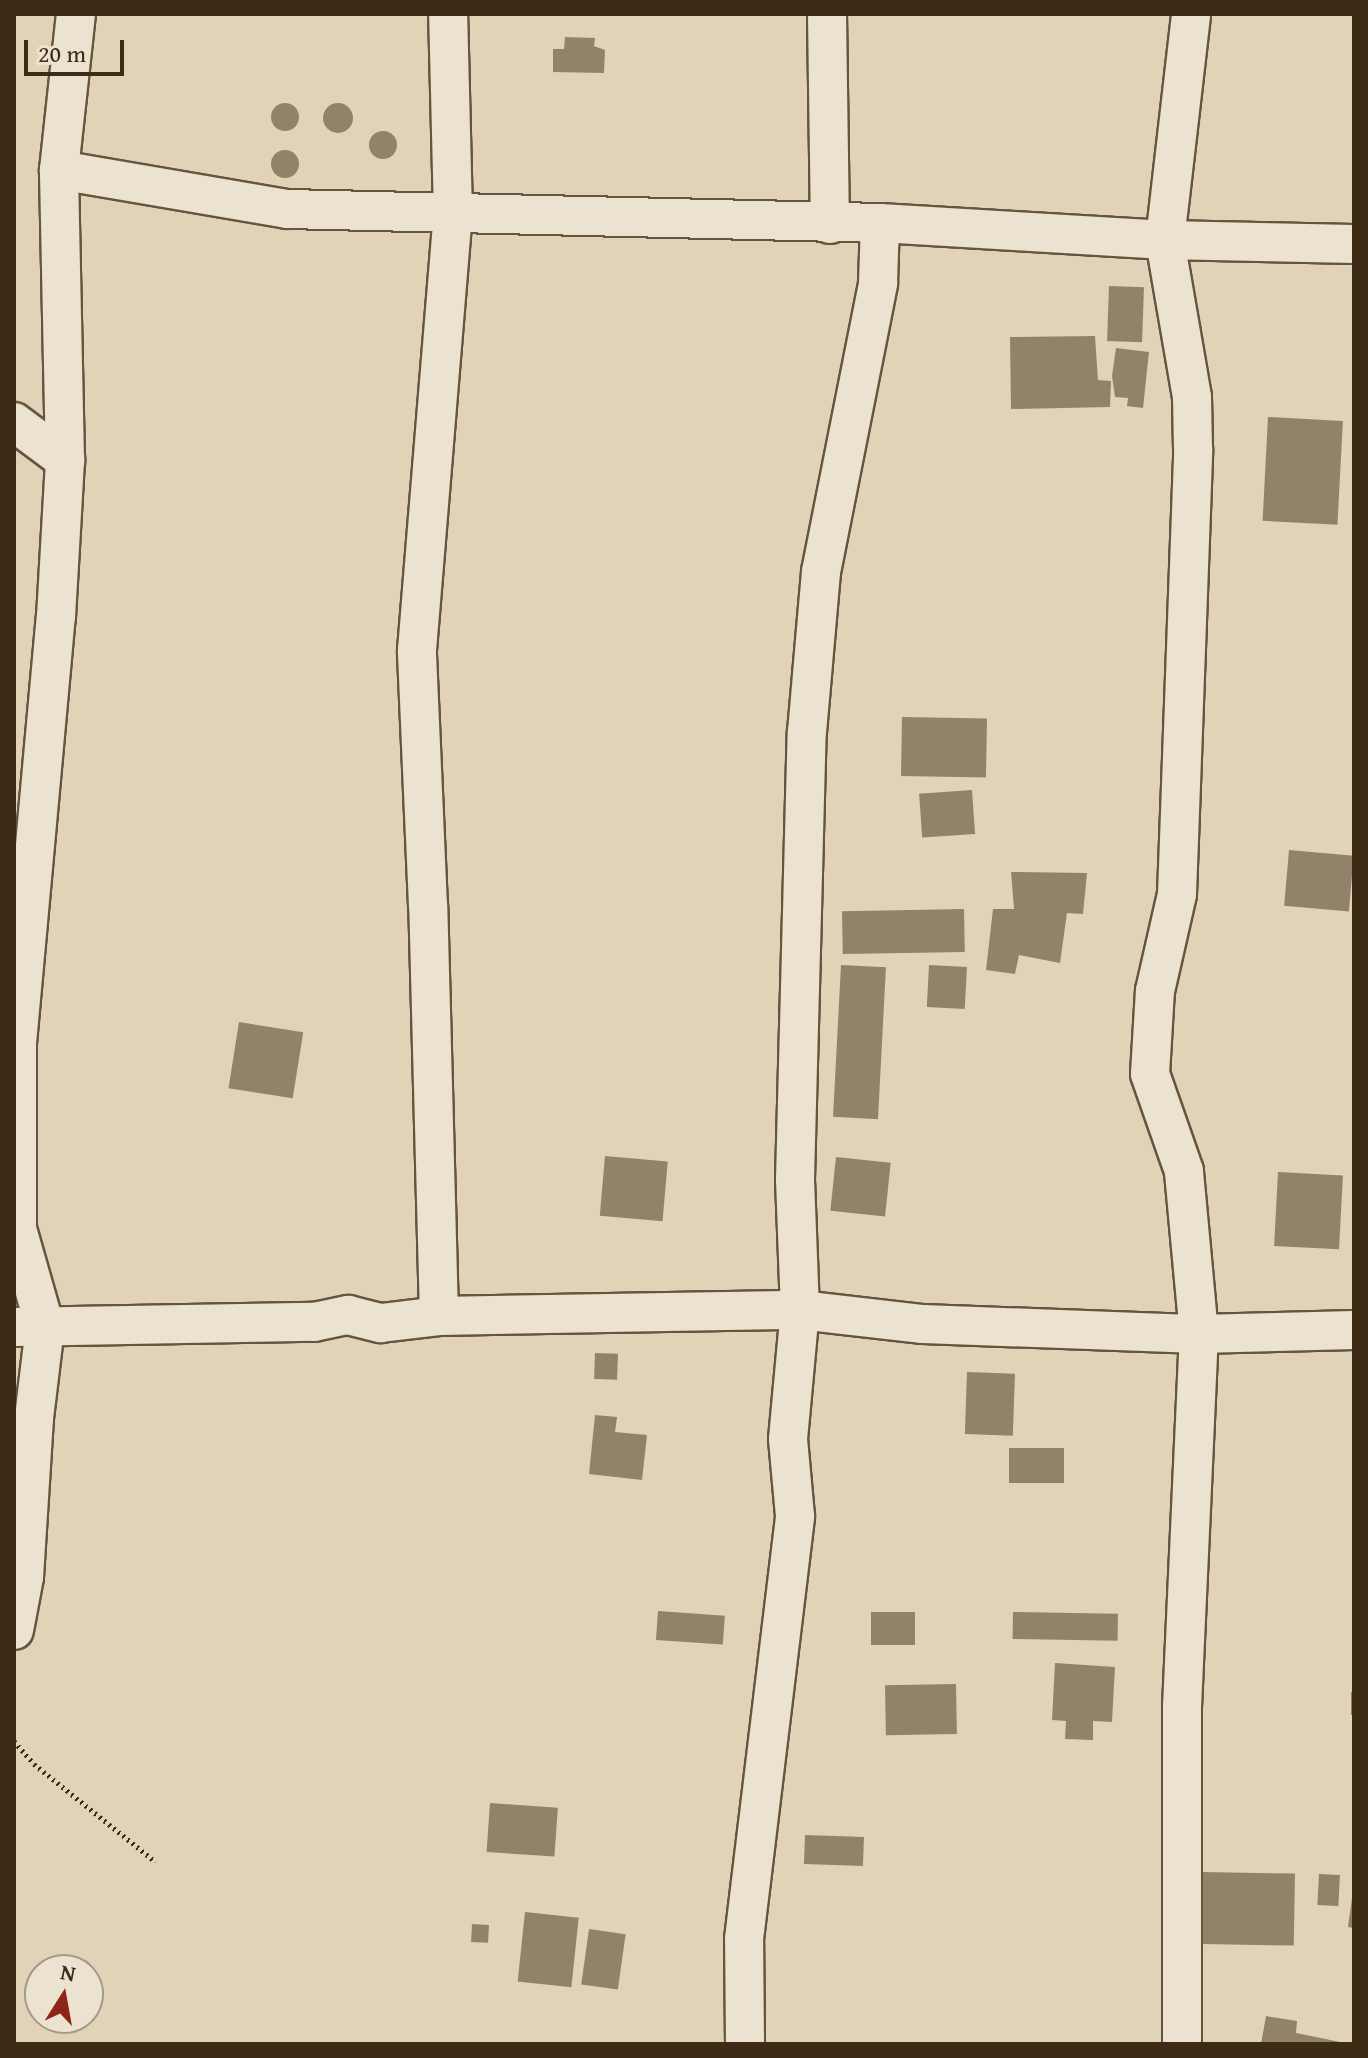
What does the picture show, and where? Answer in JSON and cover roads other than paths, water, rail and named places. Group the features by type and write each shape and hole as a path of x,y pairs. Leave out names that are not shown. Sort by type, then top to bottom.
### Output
{"street":[{"path":"14,1630 24,1577 24,1432 30,1327 17,1229 17,1043 56,617 65,460 59,170 76,14"},
{"path":"439,1316 428,906 417,650 453,214 448,14"},
{"path":"827,14 830,224"},
{"path":"1182,2044 1182,1707 1199,1334 1184,1171 1150,1074 1155,991 1177,894 1193,449 1192,397 1165,240 1191,14"},
{"path":"59,170 287,209 880,223 1165,240 1354,244"},
{"path":"745,2044 744,1939 795,1516 788,1439 800,1310 795,1179 807,732 821,572 878,283 880,223"},
{"path":"14,422 65,460"},
{"path":"30,1327 314,1322 348,1315 381,1323 439,1316 800,1310 923,1324 1199,1334 1354,1330"}]}
